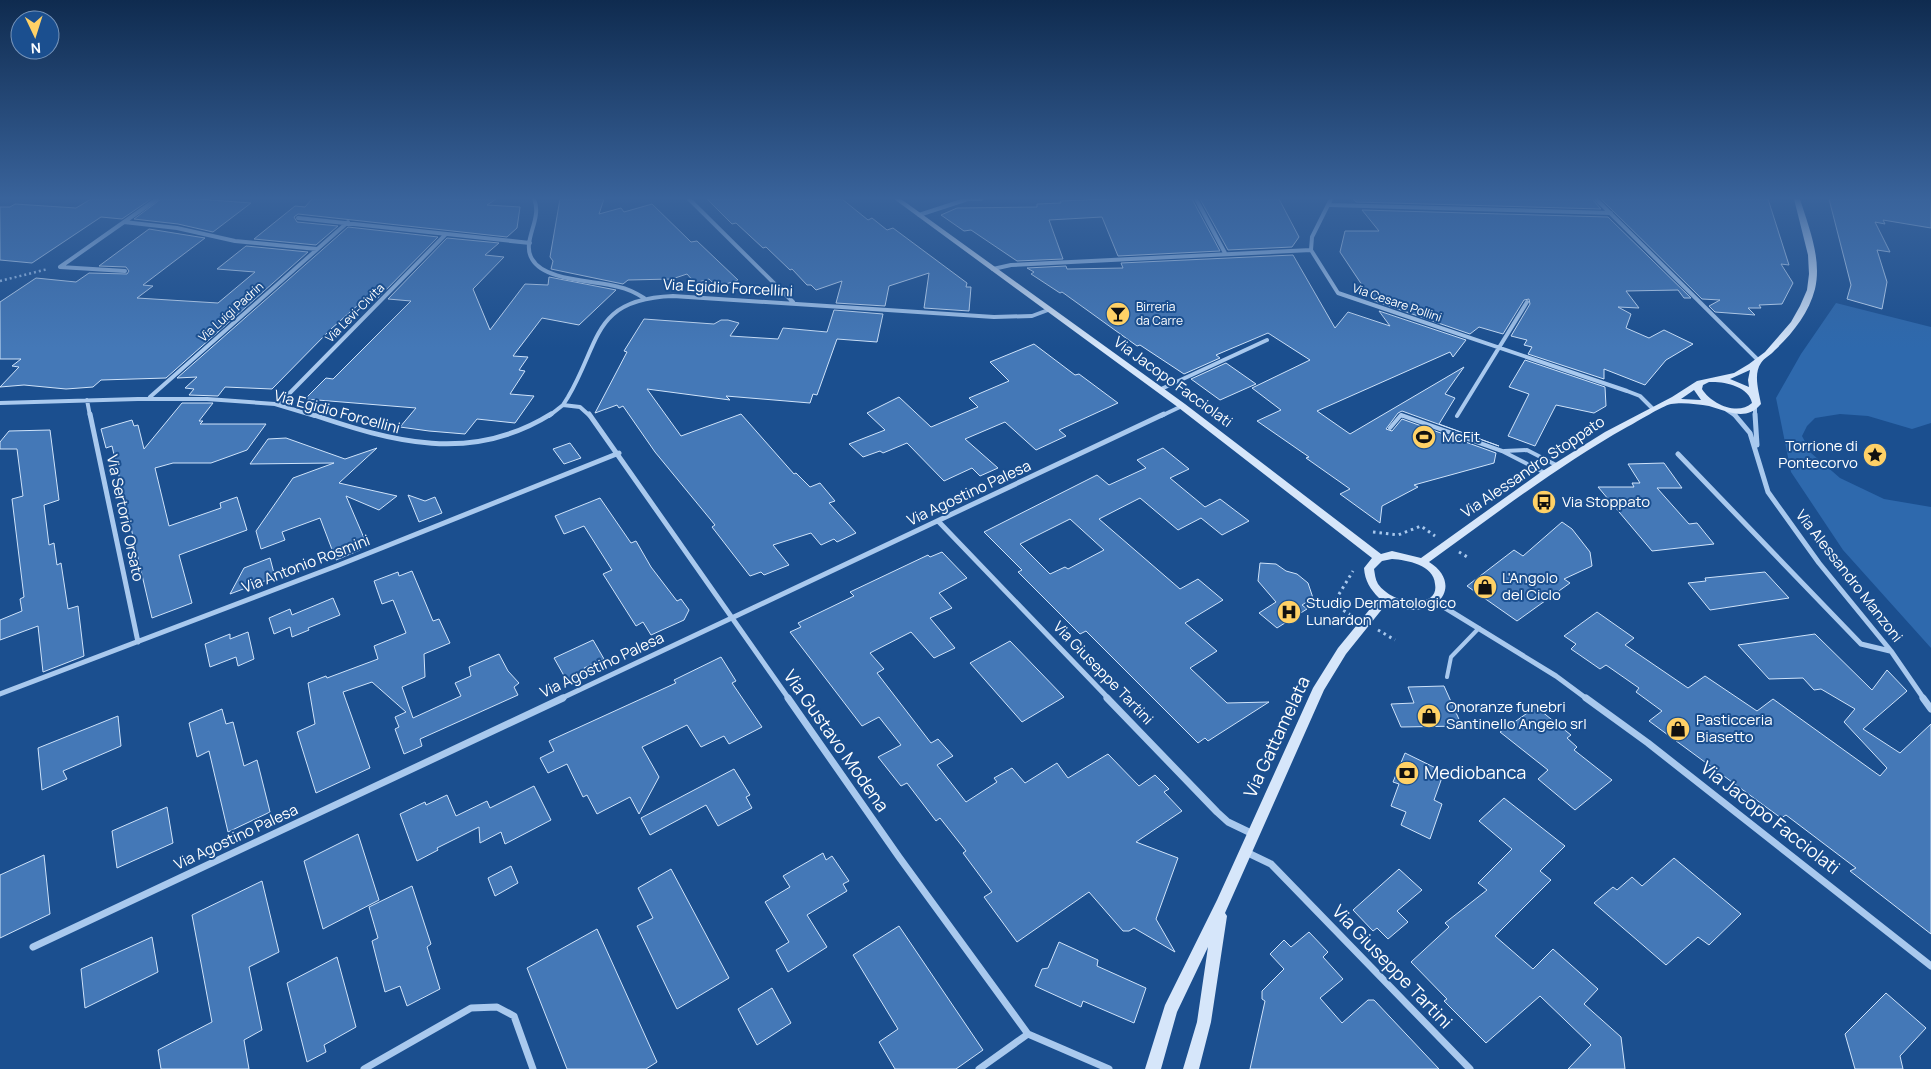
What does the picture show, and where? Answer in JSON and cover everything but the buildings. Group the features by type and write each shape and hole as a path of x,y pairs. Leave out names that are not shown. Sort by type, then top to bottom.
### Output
{"main road":[{"name":"Via Jacopo Facciolati","path":"965,249 1182,406 1379,558"},
{"path":"1717,380 1734,377 1758,360 1785,335 1798,317 1811,287 1813,274 1810,249"},
{"name":"Via Alessandro Manzoni","path":"1755,402 1752,380 1758,360"},
{"path":"1717,380 1737,384 1755,402"},
{"name":"Via Alessandro Stoppato","path":"1422,562 1600,438 1699,384 1717,380"},
{"path":"1699,384 1698,389 1701,395 1721,407"},
{"name":"Via Alessandro Stoppato","path":"1665,403 1694,401 1746,411 1755,402"},
{"path":"1392,555 1407,556 1422,562 1438,577 1441,586 1440,594 1434,601 1424,605 1411,605 1386,597 1377,591 1368,576 1368,568 1379,558 1392,555"},
{"name":"Via Gattamelata","path":"1153,1069 1170,1010 1222,905 1319,688 1342,651 1386,597"},
{"name":"Via Gattamelata","path":"1191,1069 1204,1022 1222,905"}],"street":[{"path":"60,266 85,249"},
{"name":"Via Luigi Padrin","path":"150,398 317,249"},
{"name":"Via Levi-Civita","path":"278,405 431,249"},
{"path":"530,249 531,257 543,269 571,278 624,287 644,298"},
{"path":"739,249 793,303"},
{"path":"1223,249 1225,253"},
{"path":"1647,249 1758,360"},
{"path":"993,269 1011,265 1311,250"},
{"name":"Via Cesare Pollini","path":"1311,250 1338,293 1640,396 1653,409"},
{"path":"60,266 125,271"},
{"name":"Via Egidio Forcellini","path":"0,403 200,398 278,405 399,441 447,445 486,441 505,435 538,421 563,405 580,377 596,333 604,322 614,312 644,298 673,296 994,317 1032,316 1048,310"},
{"path":"1457,416 1527,302"},
{"path":"1159,390 1267,340"},
{"name":"Via Sertorio Orsato","path":"87,400 138,642"},
{"name":"Via Alessandro Manzoni","path":"1755,402 1758,453"},
{"name":"Via Gustavo Modena","path":"563,405 572,405 586,410 619,453 730,617 1028,1034"},
{"name":"Via Agostino Palesa","path":"33,947 730,617 939,522 1182,406"},
{"name":"Via Alessandro Manzoni","path":"1721,407 1738,418 1746,426 1758,453 1768,492 1819,563 1891,651 1931,709"},
{"name":"Via Antonio Rosmini","path":"0,694 366,554 619,453"},
{"path":"1678,454 1861,644 1891,651"},
{"name":"Via Giuseppe Tartini","path":"939,522 1217,812 1228,822 1253,834"},
{"name":"Via Jacopo Facciolati","path":"1434,601 1556,676 1648,743 1931,966"},
{"name":"Via Giuseppe Tartini","path":"1245,852 1270,864 1470,1069"},
{"path":"364,1069 471,1008 497,1007 514,1016 533,1069"},
{"path":"980,1069 1028,1034 1109,1069"}],"lane":[{"path":"1390,428 1401,415 1502,451 1546,474"},
{"path":"1502,451 1528,450 1558,466"},
{"path":"1447,677 1450,657 1479,628"}],"path":[{"path":"0,281 60,266"},
{"path":"1370,530 1392,537 1404,536 1421,526"},
{"path":"1333,604 1354,570 1354,562"}],"shaded area":[{"path":"1836,303 1931,327 1931,423 1912,429 1868,416 1840,414 1815,418 1807,426 1802,436 1811,453 1840,478 1884,499 1931,507 1931,648 1843,550 1791,472 1776,398 1801,354"}],"place":[{"name":"Birreria da Carre","path":"1118,314"},
{"name":"McFit","path":"1424,437"},
{"name":"Torrione di Pontecorvo","path":"1875,455"},
{"name":"Via Stoppato","path":"1544,502"},
{"name":"L'Angolo del Ciclo","path":"1485,587"},
{"name":"Studio Dermatologico Lunardon","path":"1289,612"},
{"name":"Onoranze funebri Santinello Angelo srl","path":"1429,716"},
{"name":"Pasticceria Biasetto","path":"1678,729"},
{"name":"Mediobanca","path":"1407,773"}]}
